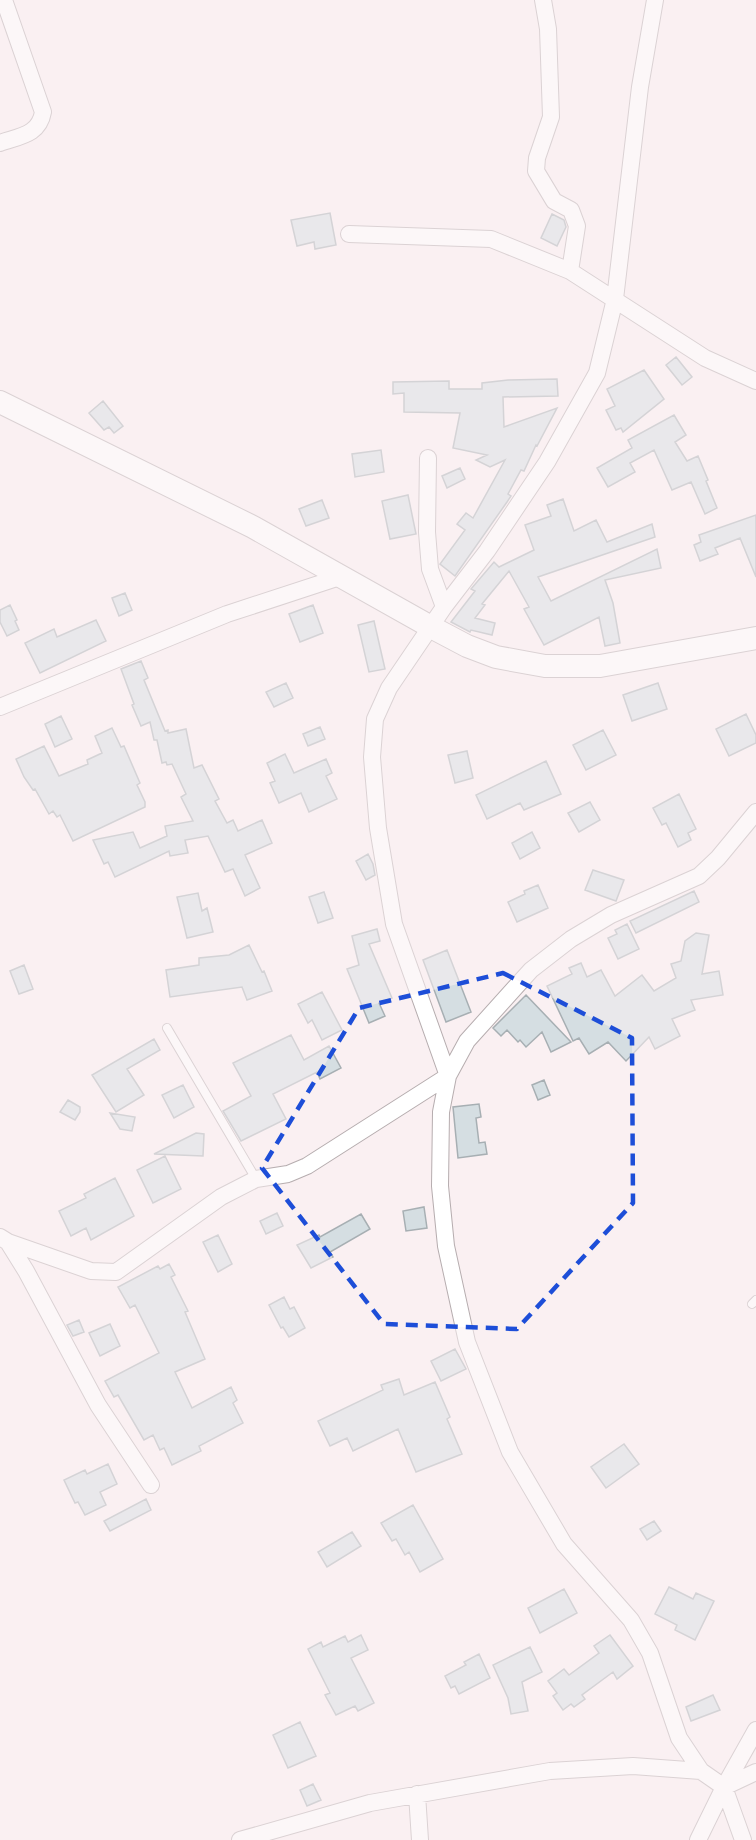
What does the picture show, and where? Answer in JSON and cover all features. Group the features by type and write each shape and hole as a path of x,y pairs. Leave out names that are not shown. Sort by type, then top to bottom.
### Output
{"street":[{"path":"0,143 34,130 41,124 43,112 4,0"},
{"path":"543,0 548,29 551,117 537,158 536,171 554,201 571,210 577,226 570,271"},
{"path":"448,1076 394,924 378,828 372,758 375,718 389,688 444,607 487,551 547,462 597,373 615,299 640,87 655,0"},
{"path":"349,234 491,239 570,271 705,358 756,381"},
{"path":"0,402 253,527 431,627 496,657 546,666 600,666 756,638"},
{"path":"428,458 427,532 430,569 444,607"},
{"path":"0,707 227,614 340,577"},
{"path":"743,1840 724,1787 701,1771 679,1738 650,1653 631,1620 564,1544 510,1452 467,1342 446,1246 440,1186 441,1112 448,1076 467,1041 531,970 571,939 611,915 699,876 718,858 756,812"},
{"path":"4,1240 90,1271 116,1272 221,1197 256,1179 288,1174 307,1166 448,1076"},
{"path":"4,1240 26,1272 98,1405 151,1485"},
{"path":"698,1840 756,1730"},
{"path":"240,1840 370,1803 550,1771 633,1766 701,1771"},
{"path":"724,1787 756,1772"},
{"path":"417,1794 420,1840"}],"lane":[{"path":"167,1028 256,1179"}],"highlighted area":[{"path":"503,973 632,1038 633,1203 517,1329 384,1324 262,1168 359,1008"}],"building":[{"path":"330,213 336,245 315,249 314,242 297,246 291,220"},
{"path":"552,214 564,220 566,227 557,246 541,238"},
{"path":"676,357 692,377 682,385 666,365"},
{"path":"644,370 664,399 623,432 621,428 616,430 606,410 615,406 607,389"},
{"path":"557,379 558,396 503,397 504,427 557,408 524,471 521,470 508,494 511,496 455,576 440,564 465,530 457,524 466,513 473,518 505,460 490,467 476,460 487,455 453,448 460,413 404,412 404,393 393,394 393,382 449,381 449,389 482,389 482,383"},
{"path":"103,401 123,426 114,433 109,427 104,430 89,413"},
{"path":"674,415 686,435 675,442 687,461 698,456 717,508 705,514 691,482 672,490 654,450 630,463 635,472 608,487 597,468 632,448 628,440"},
{"path":"381,450 384,472 355,477 352,454"},
{"path":"460,468 465,479 447,488 442,476"},
{"path":"408,495 416,534 390,539 382,501"},
{"path":"563,499 574,531 596,520 607,542 652,524 655,537 538,577 551,601 657,549 661,568 605,580 613,603 620,643 605,646 599,617 544,645 524,609 529,607 509,571 482,604 485,605 475,618 495,623 492,635 471,630 470,632 451,622 475,591 471,589 494,562 499,567 534,550 525,525 551,516 547,505"},
{"path":"322,500 329,518 306,526 299,509"},
{"path":"756,515 756,577 740,538 715,548 718,554 700,561 694,545 701,542 699,535"},
{"path":"125,593 132,610 119,616 112,598"},
{"path":"10,605 19,630 7,636 0,622 0,610"},
{"path":"313,605 323,633 300,642 289,614"},
{"path":"96,620 106,641 40,673 25,643 54,629 57,637"},
{"path":"374,621 385,669 369,672 358,625"},
{"path":"141,661 148,678 144,680 165,731 168,730 168,733 186,729 194,768 202,765 219,799 215,801 227,823 233,820 238,831 262,820 272,843 245,855 260,888 245,896 233,869 225,872 208,836 185,840 188,853 170,856 169,851 115,877 108,862 104,864 93,840 133,832 140,848 167,836 165,826 193,821 181,797 186,794 172,764 162,763 150,722 141,726 132,705 134,704 121,669"},
{"path":"286,683 293,698 274,707 266,692"},
{"path":"658,683 667,709 632,721 623,695"},
{"path":"746,714 756,735 756,743 729,756 716,729"},
{"path":"61,716 72,739 55,747 45,724"},
{"path":"320,727 325,739 308,746 303,734"},
{"path":"112,728 121,747 124,746 140,783 137,785 145,807 73,841 60,815 57,817 53,811 49,814 35,789 33,790 24,777 16,759 44,746 59,776 88,764 87,760 102,753 95,736"},
{"path":"603,730 616,755 586,770 573,745"},
{"path":"467,751 473,778 455,783 448,755"},
{"path":"285,754 294,773 326,759 332,773 326,776 337,799 309,812 301,793 279,803 270,783 275,781 267,763"},
{"path":"546,761 561,794 524,810 520,803 487,819 476,795"},
{"path":"679,794 696,829 688,833 691,840 678,847 666,823 662,825 653,808"},
{"path":"590,802 600,820 579,832 568,813"},
{"path":"532,832 540,848 520,859 512,843"},
{"path":"368,854 375,875 366,880 356,861"},
{"path":"593,870 624,880 616,901 585,890"},
{"path":"538,885 548,908 517,922 508,902"},
{"path":"694,891 699,902 636,933 630,921"},
{"path":"324,892 333,918 318,923 309,897"},
{"path":"198,893 202,911 207,908 213,932 187,938 177,897"},
{"path":"627,924 639,949 618,959 608,938 617,934 615,930"},
{"path":"377,929 380,941 369,944 392,998 379,1003 385,1016 369,1023 347,969 359,965 352,936"},
{"path":"696,933 709,935 702,974 719,971 723,995 691,1000 695,1010 672,1019 680,1036 655,1049 649,1037 626,1061 608,1042 589,1054 579,1038 573,1041 547,986 572,974 569,968 581,963 587,977 601,970 615,996 642,975 654,991 676,978 671,964 681,961 685,941"},
{"path":"249,945 272,991 247,1000 242,987 170,997 166,970 199,965 199,958 229,955"},
{"path":"447,950 471,1012 446,1022 423,960"},
{"path":"24,965 33,989 19,994 10,971"},
{"path":"322,992 342,1030 322,1040 312,1020 308,1023 298,1004"},
{"path":"526,995 571,1042 551,1052 542,1032 526,1047 507,1030 501,1036 493,1028"},
{"path":"291,1035 304,1060 329,1046 341,1068 320,1079 317,1072 273,1094 286,1119 241,1141 223,1111 251,1096 233,1063"},
{"path":"154,1039 160,1050 127,1069 144,1095 116,1112 92,1075"},
{"path":"544,1080 550,1095 538,1100 532,1085"},
{"path":"183,1085 194,1107 174,1118 162,1095"},
{"path":"68,1100 80,1107 75,1120 60,1112"},
{"path":"479,1104 481,1117 476,1118 479,1143 485,1142 487,1154 458,1158 453,1107"},
{"path":"110,1113 135,1117 132,1131 120,1129"},
{"path":"196,1133 204,1134 203,1156 154,1154"},
{"path":"165,1156 181,1189 153,1203 137,1170"},
{"path":"115,1178 134,1216 91,1240 86,1228 71,1236 59,1211 86,1198 84,1194"},
{"path":"424,1207 427,1228 406,1231 403,1211"},
{"path":"277,1213 283,1226 266,1234 260,1221"},
{"path":"361,1214 370,1229 330,1252 333,1257 311,1268 297,1245 319,1235 320,1237"},
{"path":"218,1235 232,1264 218,1272 203,1242"},
{"path":"169,1264 175,1275 171,1277 188,1311 185,1312 205,1359 175,1372 192,1408 231,1387 237,1400 233,1403 243,1423 199,1446 201,1451 172,1465 164,1448 160,1450 153,1435 144,1440 118,1395 114,1397 105,1381 159,1353 135,1305 130,1308 118,1287 158,1266 160,1269"},
{"path":"284,1297 290,1309 294,1307 305,1328 289,1337 283,1327 281,1328 269,1305"},
{"path":"79,1320 84,1332 73,1336 67,1325"},
{"path":"110,1324 120,1346 100,1356 89,1333"},
{"path":"455,1349 466,1369 441,1381 431,1361"},
{"path":"399,1379 404,1395 435,1382 462,1454 416,1472 398,1429 353,1451 347,1438 330,1446 318,1421 383,1390 381,1385"},
{"path":"624,1444 639,1464 606,1488 591,1467"},
{"path":"108,1464 117,1484 100,1492 106,1505 85,1515 78,1502 75,1503 64,1480 85,1470 87,1474"},
{"path":"146,1499 151,1510 110,1531 104,1521"},
{"path":"413,1505 443,1559 420,1572 409,1552 405,1555 396,1539 392,1541 381,1523"},
{"path":"654,1521 661,1531 647,1540 640,1529"},
{"path":"352,1532 361,1546 327,1567 318,1552"},
{"path":"669,1587 693,1599 696,1593 714,1601 695,1640 675,1630 677,1625 655,1614"},
{"path":"564,1589 577,1613 540,1633 528,1608"},
{"path":"361,1635 368,1650 351,1658 374,1703 358,1711 355,1706 336,1715 325,1695 330,1693 308,1649 321,1642 323,1647 345,1636 348,1642"},
{"path":"610,1635 633,1666 617,1679 613,1672 582,1695 585,1699 574,1707 571,1704 563,1710 553,1696 557,1693 548,1681 564,1669 569,1675 599,1653 594,1646"},
{"path":"530,1647 542,1672 522,1682 528,1711 511,1714 508,1698 493,1665"},
{"path":"479,1654 490,1678 459,1694 455,1686 451,1688 445,1676 466,1665 464,1662"},
{"path":"713,1695 720,1710 691,1721 686,1707"},
{"path":"300,1722 316,1756 288,1768 273,1735"},
{"path":"313,1784 321,1800 307,1806 300,1790"}]}
